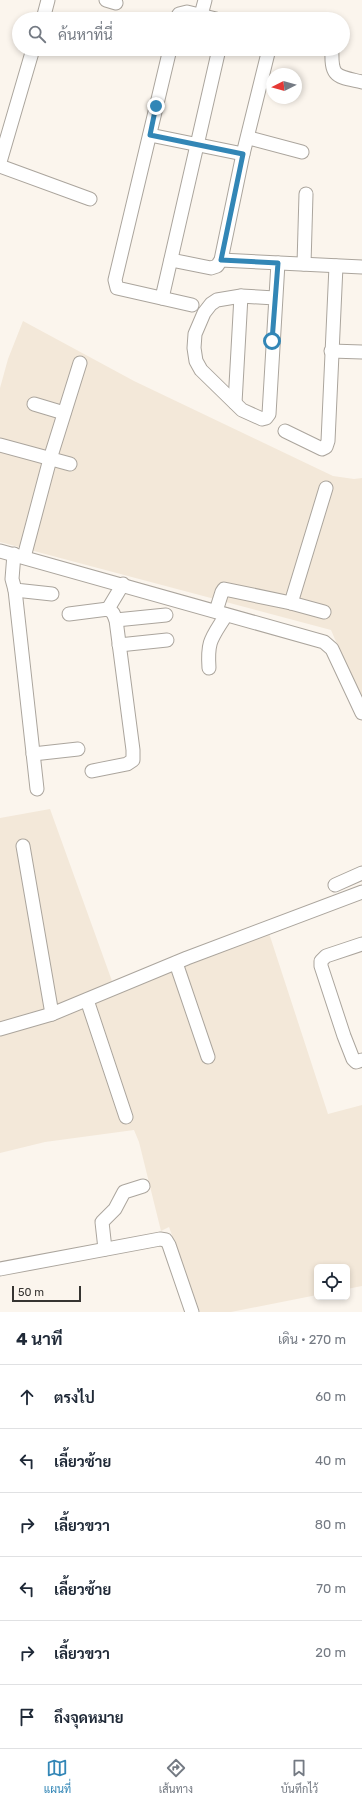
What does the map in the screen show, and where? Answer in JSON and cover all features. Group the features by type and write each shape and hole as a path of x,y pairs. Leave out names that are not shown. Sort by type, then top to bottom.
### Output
{"street":[{"path":"45,12 48,0"},
{"path":"202,12 204,0"},
{"path":"0,162 31,56"},
{"path":"168,56 115,280 117,288 192,305"},
{"path":"162,298 217,56"},
{"path":"171,260 211,268 218,266 221,260 243,154 249,138 267,56"},
{"path":"332,56 331,66 335,73 341,77 362,82"},
{"path":"150,135 197,146 243,154"},
{"path":"249,138 302,152"},
{"path":"0,166 90,199"},
{"path":"304,264 306,194"},
{"path":"221,260 362,267"},
{"path":"275,298 241,296 225,297 211,304 204,313 195,334 194,348 196,360 201,370 242,410 262,419 266,418 269,414 278,263"},
{"path":"285,431 322,449 326,447 328,441 336,266"},
{"path":"235,403 241,296"},
{"path":"331,351 362,352"},
{"path":"37,789 15,590 12,579 80,363"},
{"path":"34,404 64,413"},
{"path":"0,445 70,464"},
{"path":"290,603 326,488"},
{"path":"0,551 122,584 324,642 332,649 362,712"},
{"path":"108,609 122,584"},
{"path":"209,668 208,649 221,613 222,592 224,589 324,612"},
{"path":"15,590 52,594"},
{"path":"69,614 108,609 113,613 116,620 133,750 133,760 127,764 92,771"},
{"path":"116,620 166,615"},
{"path":"119,646 167,640"},
{"path":"33,754 78,749"},
{"path":"23,846 52,1014"},
{"path":"335,885 362,873"},
{"path":"0,1029 52,1014 176,963 362,892"},
{"path":"362,944 326,956 321,961 321,966 353,1059 356,1062 362,1060"},
{"path":"176,963 208,1057"},
{"path":"87,1000 126,1117"},
{"path":"105,1249 102,1222 115,1209 124,1192 143,1186"},
{"path":"0,1269 160,1239 166,1240 192,1312"}],"shaded area":[{"path":"23,321 134,381 333,476 354,479 362,478 362,702 331,630 0,542 0,388 8,359"},
{"path":"50,809 112,981 266,924 328,1114 362,1105 362,1286 350,1288 350,1264 314,1264 314,1296 231,1312 200,1312 169,1227 161,1231 139,1142 134,1130 45,1142 0,1153 0,818"}],"route":[{"path":"156,106 150,135 197,146 243,154 221,260 278,263 272,341"}]}
